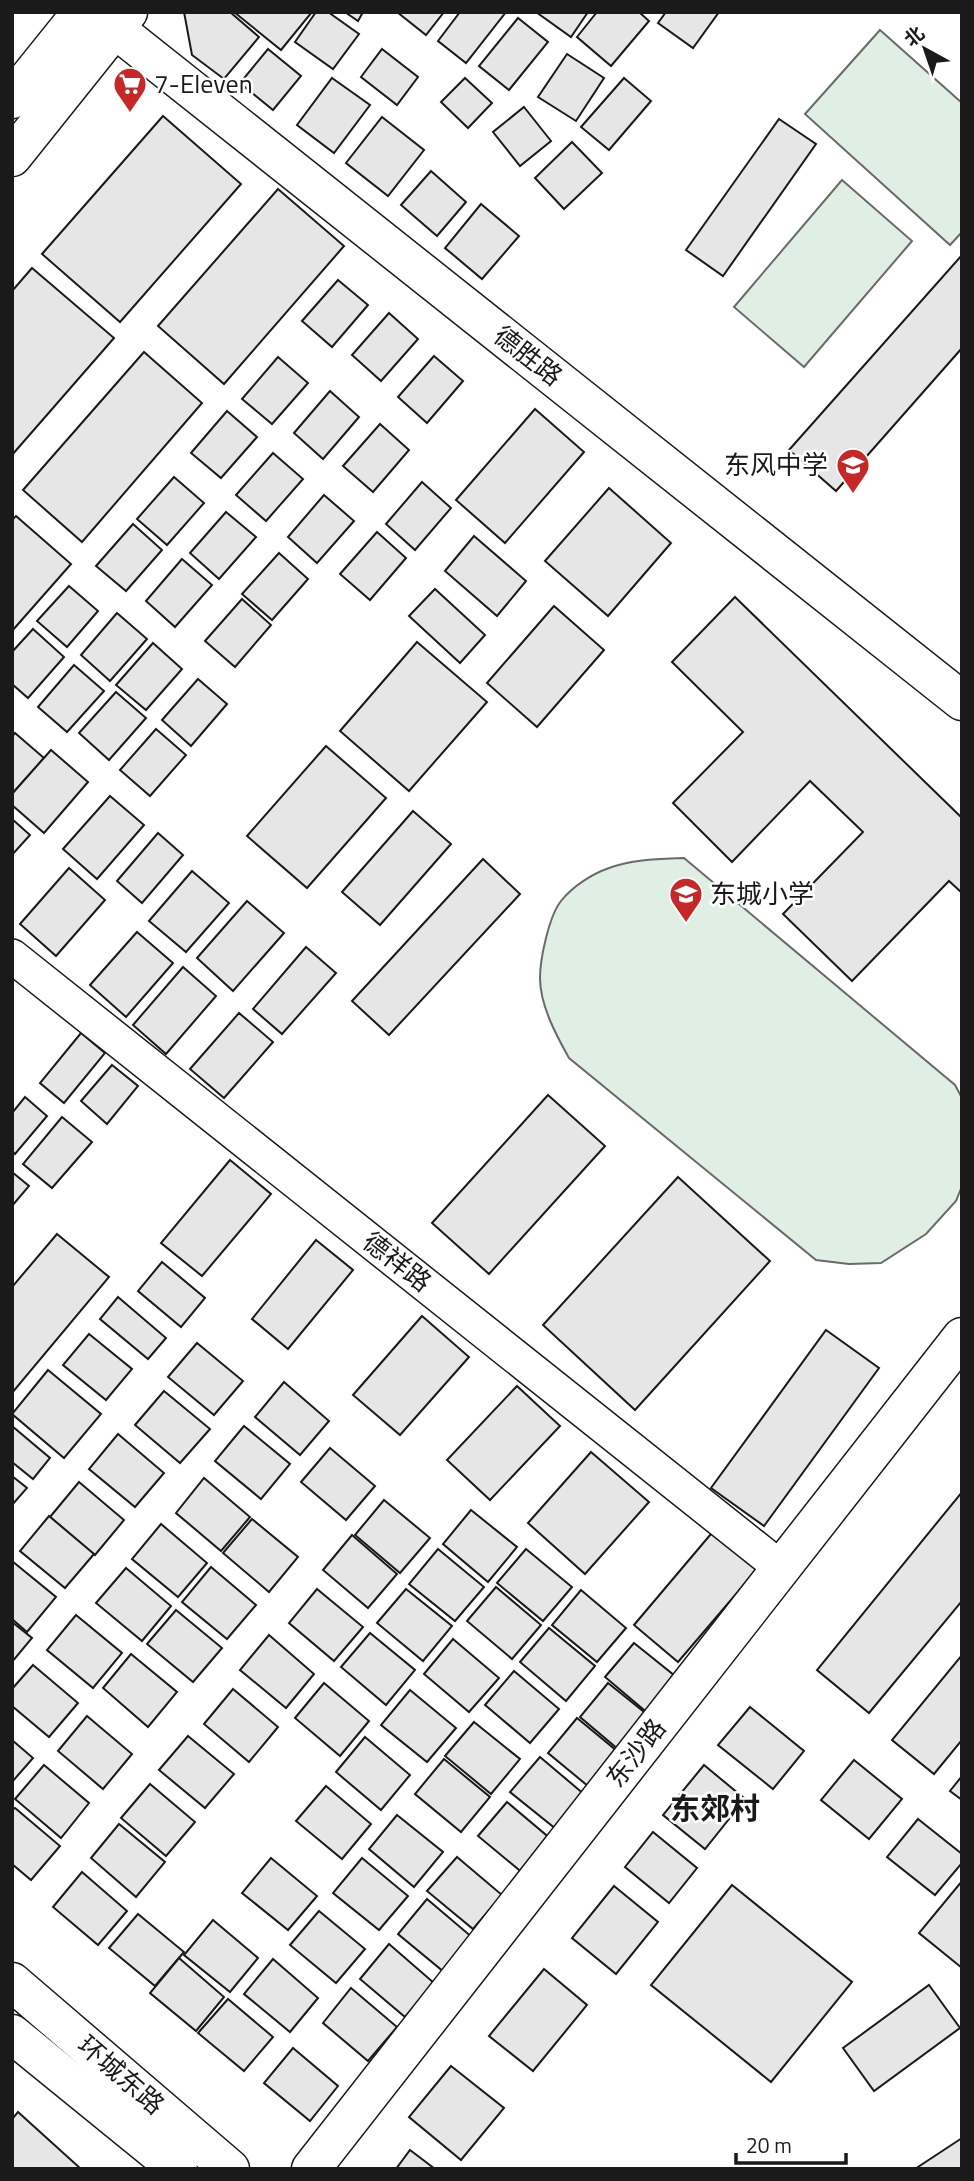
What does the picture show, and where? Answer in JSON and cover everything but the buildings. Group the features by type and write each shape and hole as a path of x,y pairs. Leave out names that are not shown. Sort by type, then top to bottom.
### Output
{"street":[{"path":"12,99 105,16"},
{"path":"12,157 105,16"},
{"name":"德胜路","path":"105,16 962,701"},
{"name":"德祥路","path":"12,956 781,1568"},
{"name":"东沙路","path":"311,2169 962,1337"},
{"name":"环城东路","path":"12,1982 230,2169"},
{"name":"环城东路","path":"12,2034 178,2169"}],"green space":[{"path":"880,30 962,103 962,232 950,245 805,114"},
{"path":"842,180 912,241 804,367 734,307"},
{"path":"684,858 955,1085 962,1098 962,1186 956,1201 926,1234 881,1263 849,1264 816,1260 569,1058 554,1030 543,999 540,970 549,927 561,901 583,881 609,868 637,861"}],"place":[{"name":"7-Eleven","path":"130,114"},
{"name":"东风中学","path":"853,495"},
{"name":"东城小学","path":"686,924"}],"district":[{"name":"东郊村","path":"715,1809"}]}
